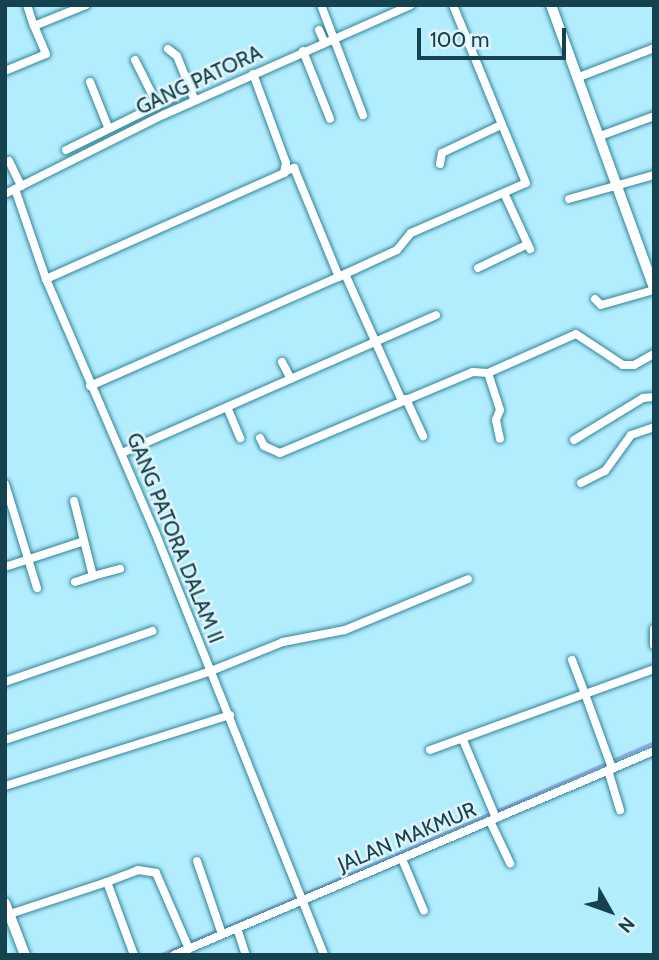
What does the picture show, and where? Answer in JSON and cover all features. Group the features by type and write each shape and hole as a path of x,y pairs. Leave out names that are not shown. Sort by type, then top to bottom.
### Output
{"street":[{"path":"5,71 46,54 27,5"},
{"path":"34,26 86,5"},
{"path":"321,5 330,38 363,115"},
{"name":"GANG PATORA","path":"5,194 163,115 330,38 411,5"},
{"path":"90,386 397,250 408,236 504,193 528,179 501,125 453,5"},
{"path":"551,5 617,185 649,260 654,289 601,305 595,299"},
{"path":"319,30 330,38"},
{"path":"579,77 654,48"},
{"path":"169,50 177,56 195,101"},
{"path":"303,51 330,119"},
{"path":"135,60 163,115"},
{"path":"253,74 286,171"},
{"path":"90,82 111,126 120,136"},
{"path":"66,150 190,89"},
{"path":"600,136 654,116"},
{"path":"440,164 442,153 501,125"},
{"path":"93,136 99,147"},
{"name":"GANG PATORA DALAM II","path":"9,161 46,279 90,386 122,453 230,715 324,955"},
{"path":"46,279 294,168 372,342 423,436"},
{"path":"569,199 654,175"},
{"path":"478,268 529,246 504,193"},
{"path":"122,453 436,315"},
{"path":"260,438 264,446 280,453 404,400 483,373 576,334 623,365 634,365 654,354"},
{"path":"282,362 291,379"},
{"path":"483,373 498,415 500,439"},
{"path":"574,440 643,398 654,397"},
{"path":"226,407 240,438"},
{"path":"581,484 605,471 631,435 654,427"},
{"path":"593,477 598,486"},
{"path":"5,484 37,588"},
{"path":"74,501 93,576"},
{"path":"5,567 84,541"},
{"path":"75,582 120,569"},
{"path":"5,740 211,671 283,642 345,630 468,579"},
{"path":"654,629 654,645"},
{"path":"5,682 152,631"},
{"path":"572,660 609,764 620,810"},
{"path":"430,750 654,669"},
{"path":"5,786 230,715"},
{"path":"463,740 510,863"},
{"name":"JALAN MAKMUR","path":"174,955 187,945 221,930 237,928 302,895 402,859 609,764 654,751"},
{"path":"402,859 424,911"},
{"path":"197,861 221,930"},
{"path":"25,955 8,909 138,870 156,873 187,945"},
{"path":"107,881 134,955"},
{"path":"237,928 246,955"}],"waterway":[{"path":"496,811 654,742"},
{"path":"304,894 490,813"},
{"path":"159,955 297,897"}]}
